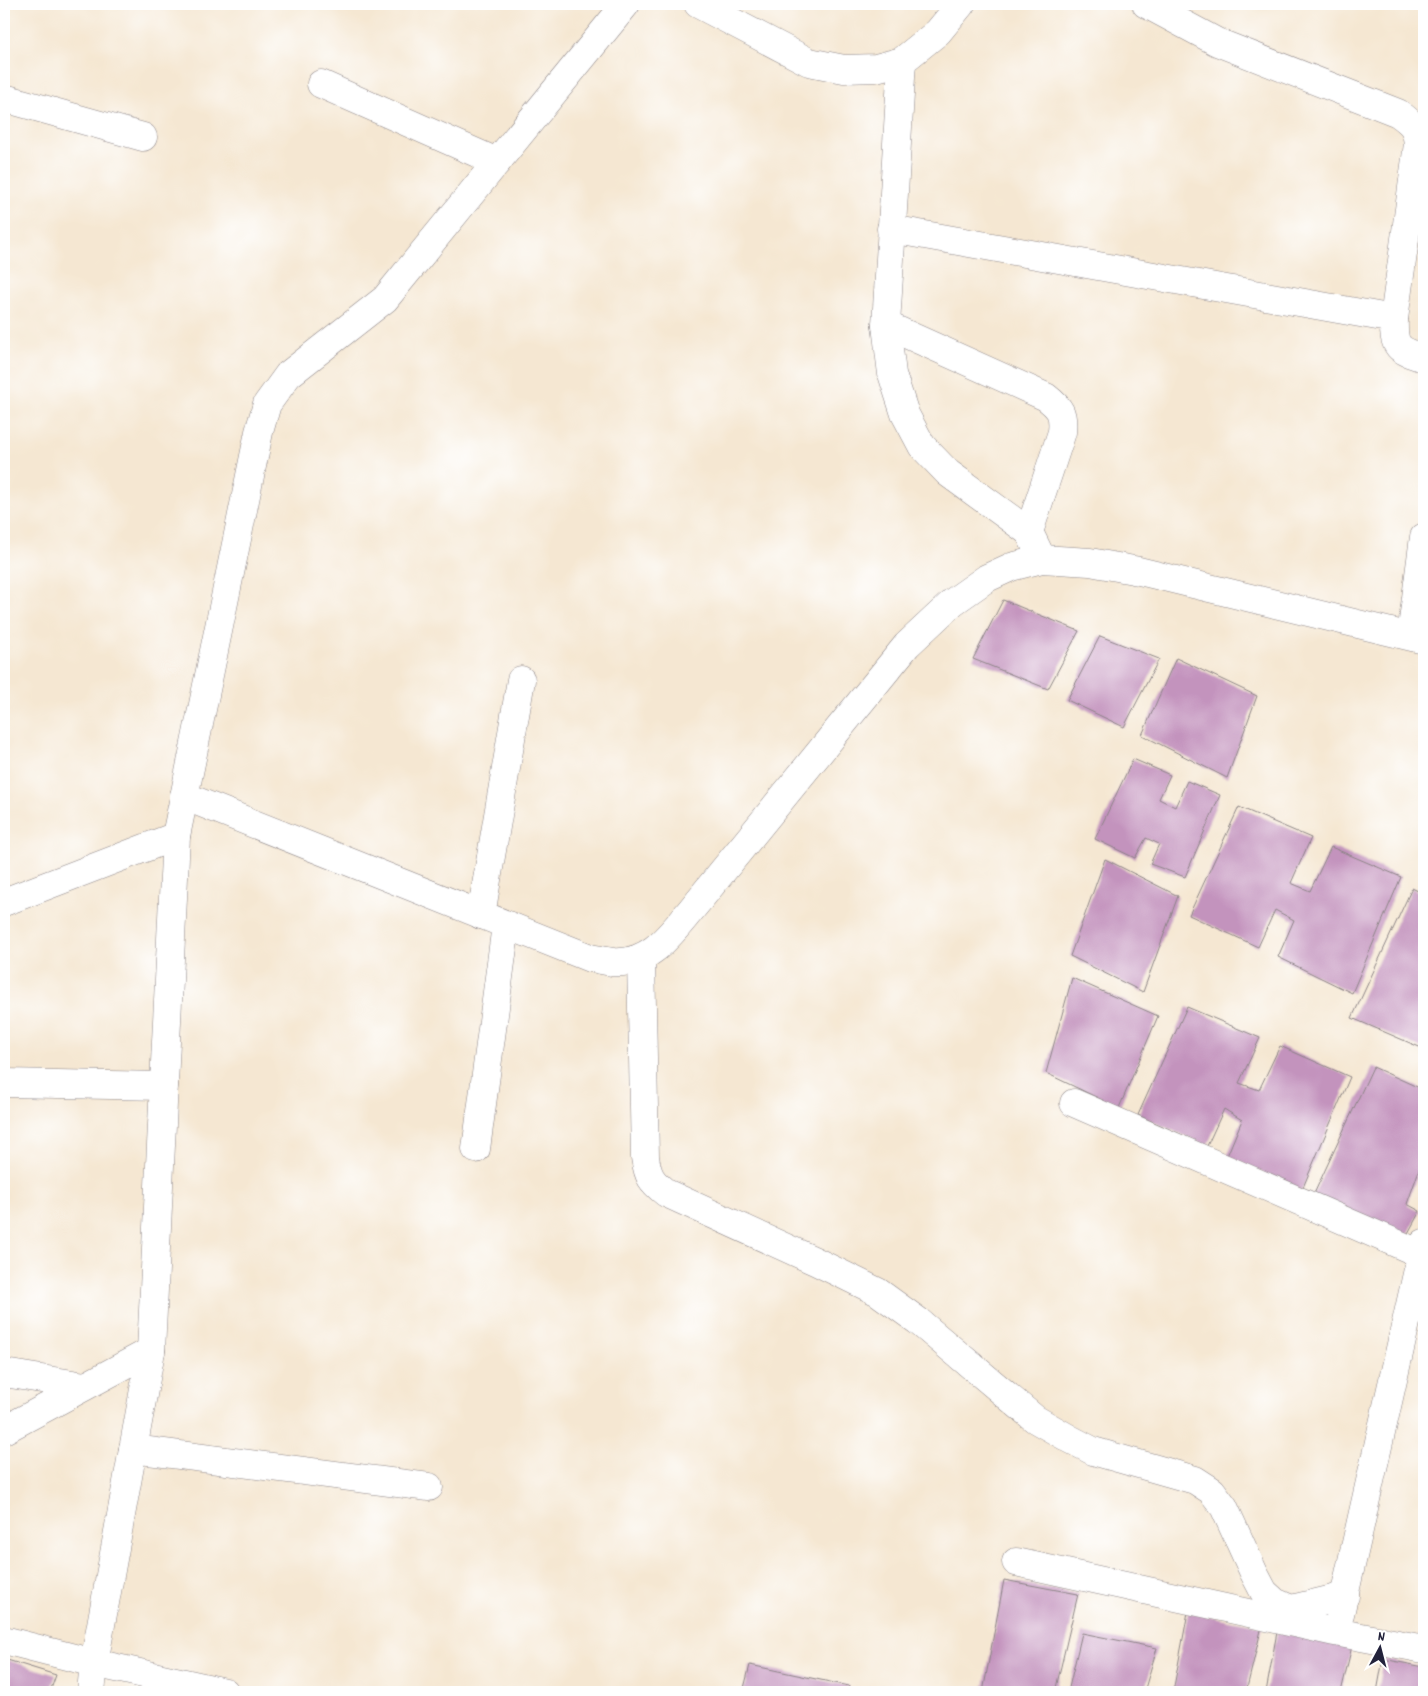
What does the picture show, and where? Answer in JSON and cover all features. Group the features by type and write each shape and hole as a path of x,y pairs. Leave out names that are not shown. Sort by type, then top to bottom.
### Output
{"street":[{"path":"91,1692 94,1663 151,1351 176,836 259,432 268,404 288,375 385,299 626,4"},
{"path":"698,4 809,62 844,69 876,68 902,61 938,32 961,4"},
{"path":"1146,4 1217,42 1398,113 1410,121 1417,131 1418,144 1393,334 1396,345 1403,351 1424,358"},
{"path":"902,61 886,325 892,374 905,414 922,446 948,473 1029,532 1042,559"},
{"path":"321,84 497,162"},
{"path":"4,98 143,137"},
{"path":"891,230 1394,319"},
{"path":"886,325 1046,397 1057,406 1063,422 1062,432 1029,532"},
{"path":"184,796 590,958 615,962 642,958 662,944 691,910 907,645 953,602 987,578 1011,567 1042,559 1090,562 1139,570 1418,638 1424,537"},
{"path":"481,915 521,680"},
{"path":"4,902 176,836"},
{"path":"476,1149 506,925"},
{"path":"642,958 645,1157 647,1173 653,1183 666,1193 878,1292 918,1321 1035,1419 1070,1440 1093,1450 1195,1480 1212,1491 1224,1507 1264,1592 1275,1602 1291,1609 1345,1596"},
{"path":"4,1083 164,1086"},
{"path":"1074,1103 1423,1248 1345,1596 1335,1632"},
{"path":"4,1430 151,1351"},
{"path":"4,1373 85,1386"},
{"path":"133,1449 429,1487"},
{"path":"1016,1562 1335,1632 1424,1649"},
{"path":"4,1640 94,1663 225,1692"}],"building":[{"path":"1003,600 1079,631 1048,689 973,659"},
{"path":"1100,636 1159,659 1124,727 1067,700"},
{"path":"1176,658 1257,696 1227,778 1142,735"},
{"path":"1133,759 1170,775 1159,799 1175,807 1187,781 1220,795 1185,877 1150,864 1159,844 1146,838 1135,858 1095,839"},
{"path":"1239,807 1311,838 1291,883 1310,891 1331,847 1401,877 1352,993 1278,957 1294,920 1275,910 1258,947 1189,915"},
{"path":"1105,859 1178,896 1143,992 1070,956"},
{"path":"1412,888 1424,894 1424,1049 1352,1018"},
{"path":"1072,978 1158,1016 1119,1108 1046,1073"},
{"path":"1187,1007 1260,1038 1239,1083 1259,1090 1280,1046 1350,1077 1301,1192 1227,1156 1242,1120 1224,1109 1207,1146 1138,1115"},
{"path":"1373,1067 1424,1090 1424,1156 1407,1204 1420,1211 1406,1237 1313,1196"},
{"path":"1004,1580 1078,1594 1055,1692 983,1692"},
{"path":"1188,1612 1262,1626 1246,1692 1173,1692"},
{"path":"1277,1632 1352,1646 1341,1692 1266,1692"},
{"path":"1082,1633 1157,1648 1144,1692 1068,1692"},
{"path":"4,1659 56,1675 50,1692 4,1692"},
{"path":"1383,1659 1424,1667 1424,1692 1377,1692"},
{"path":"750,1665 849,1686 847,1692 743,1692"}]}
